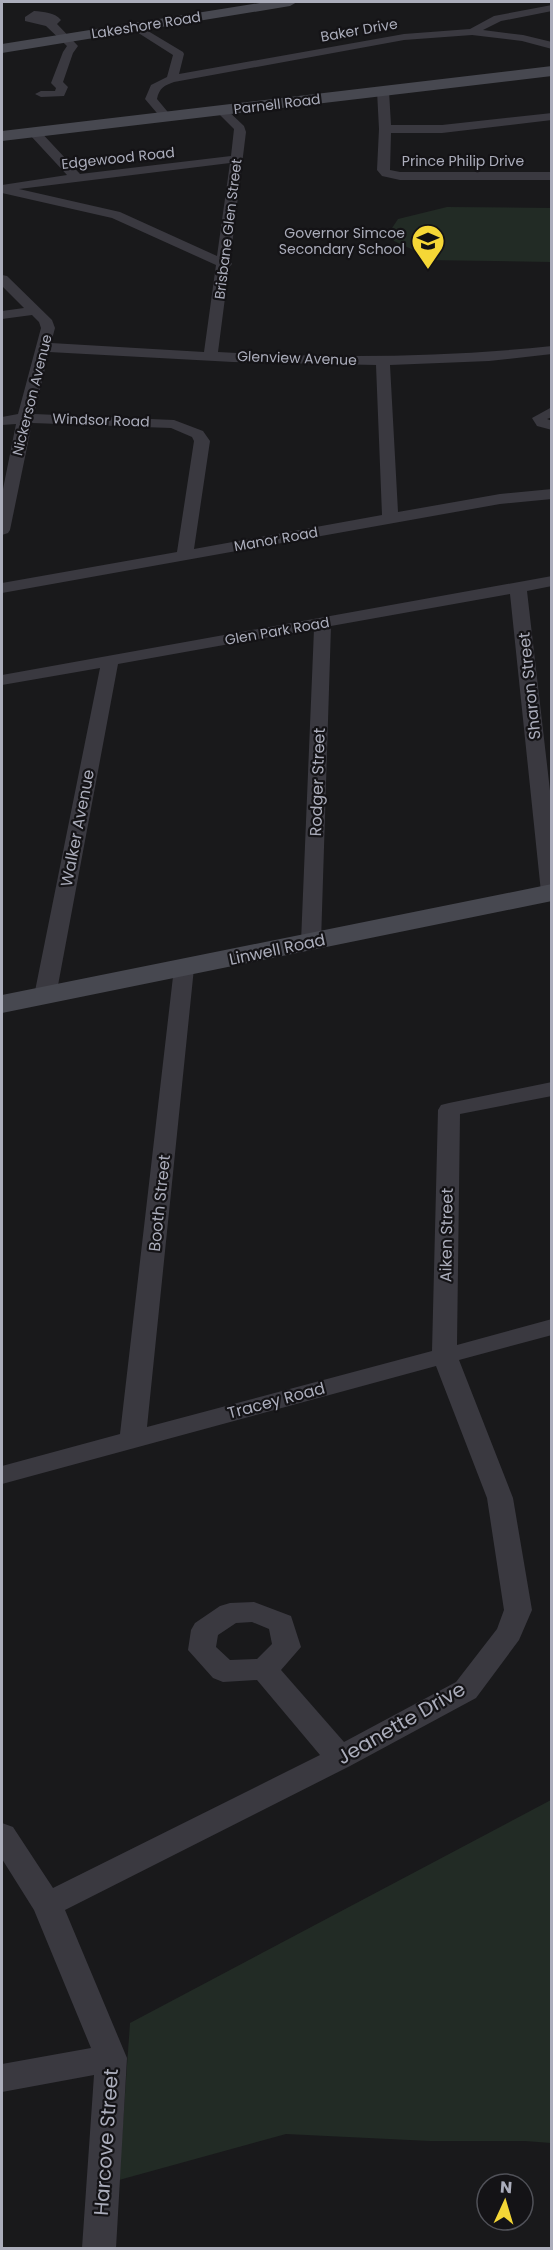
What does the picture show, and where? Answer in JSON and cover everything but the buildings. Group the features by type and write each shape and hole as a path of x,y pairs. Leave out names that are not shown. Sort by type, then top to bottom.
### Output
{"main road":[{"name":"Lakeshore Road","path":"2,49 290,2"},
{"name":"Parnell Road","path":"2,136 552,71"},
{"name":"Linwell Road","path":"2,1004 551,892"}],"street":[{"path":"472,32 498,18 552,8"},
{"path":"41,94 64,94 62,87 57,83 68,52 73,46 50,23"},
{"path":"134,27 179,54 172,79 159,83 153,90 151,99 166,117"},
{"name":"Baker Drive","path":"172,79 404,37 472,32 523,38 552,46"},
{"name":"Prince Philip Drive","path":"383,91 385,129 383,170 392,175 552,176"},
{"name":"Brisbane Glen Street","path":"211,355 225,264 240,128 222,110"},
{"path":"385,129 442,129 552,116"},
{"path":"34,132 76,177"},
{"name":"Edgewood Road","path":"2,189 76,177 237,159"},
{"path":"2,189 116,215 225,264"},
{"name":"Nickerson Avenue","path":"2,279 36,310 45,320 48,328 25,418 2,530"},
{"path":"2,315 36,310"},
{"name":"Glenview Avenue","path":"42,347 383,360 481,358 552,350"},
{"path":"383,360 390,519"},
{"path":"552,411 539,418 542,423 552,426"},
{"name":"Windsor Road","path":"2,421 25,418 154,422 174,424 198,434 202,441 185,555"},
{"name":"Manor Road","path":"2,588 500,499 552,494"},
{"name":"Glen Park Road","path":"2,680 552,581"},
{"name":"Sharon Street","path":"518,587 551,892"},
{"name":"Rodger Street","path":"310,942 323,622"},
{"name":"Walker Avenue","path":"45,996 110,660"},
{"name":"Booth Street","path":"133,1438 184,968"},
{"name":"Aiken Street","path":"444,1355 449,1110 552,1089"},
{"name":"Tracey Road","path":"2,1475 552,1327"},
{"name":"Jeanette Drive","path":"46,1905 340,1758 466,1690 509,1633 518,1610 500,1498 444,1355"},
{"path":"264,1669 340,1758"},
{"name":"Harcove Street","path":"2,1835 46,1905 111,2058 99,2248"},
{"path":"2,2078 111,2058"}],"shaded area":[{"path":"447,207 551,208 551,262 425,260 422,254 394,241 390,231 398,219"},
{"path":"551,1800 551,2143 430,2141 286,2134 119,2180 130,2023"}],"place":[{"name":"Governor Simcoe Secondary School","path":"428,270"}]}
